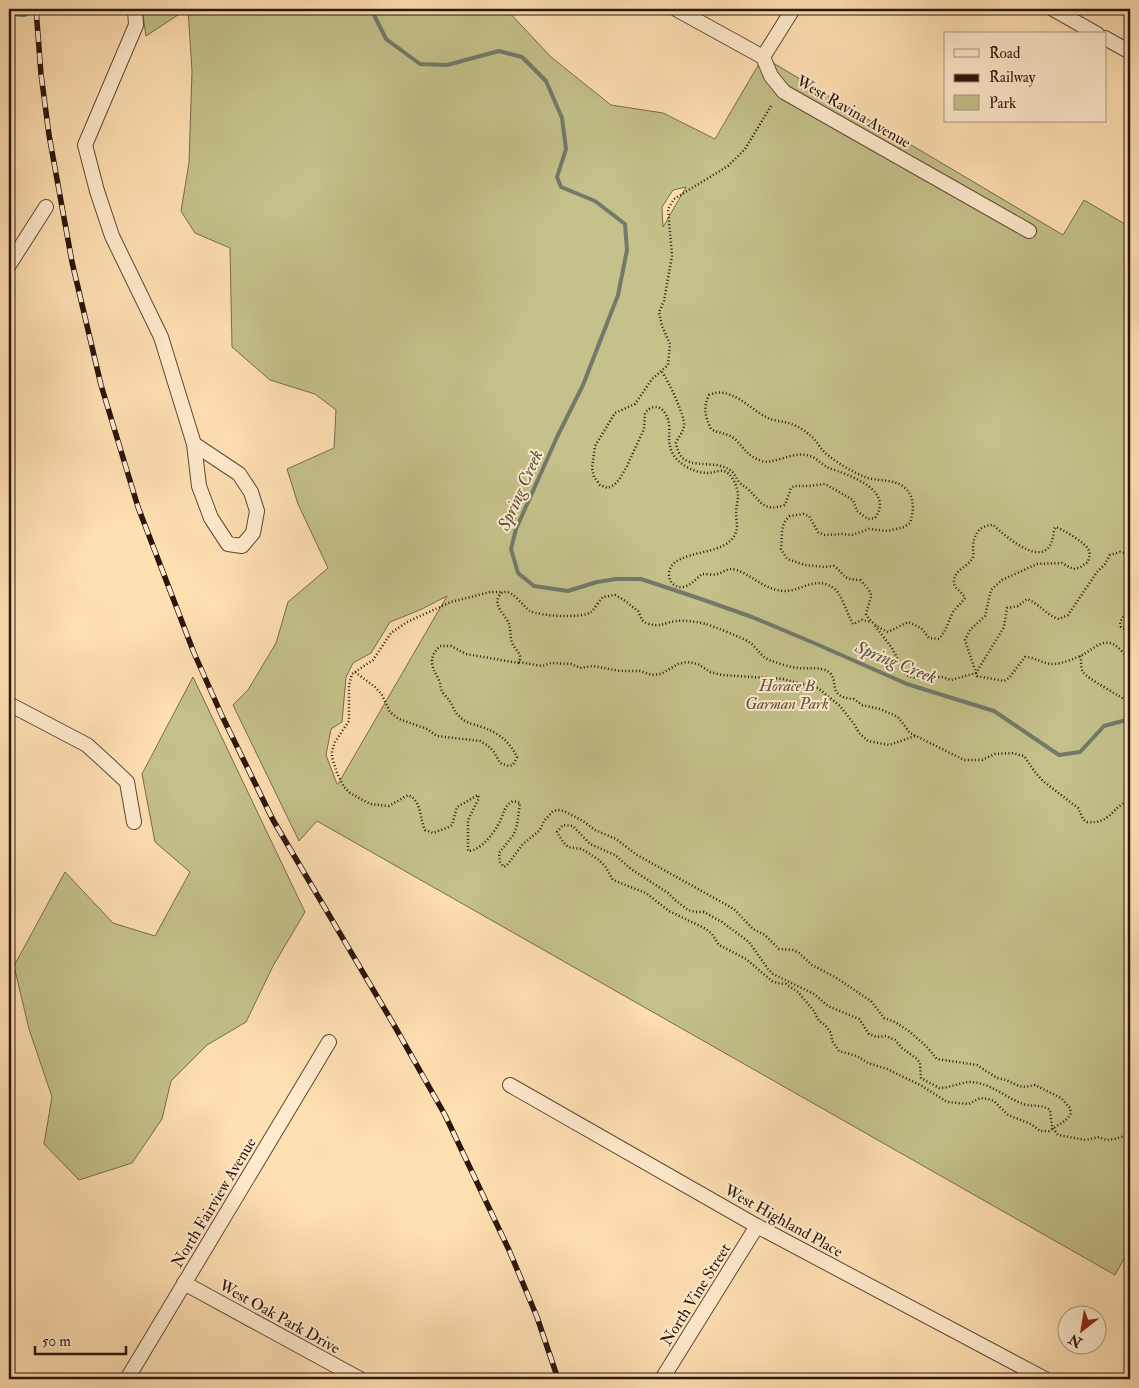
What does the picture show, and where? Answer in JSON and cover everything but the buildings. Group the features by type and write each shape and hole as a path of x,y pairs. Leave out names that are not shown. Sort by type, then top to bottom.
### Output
{"street":[{"path":"136,9 136,25 84,145 112,236 161,337 194,444 199,486 211,518 228,544 242,546 253,534 257,511 251,492 239,474 194,444"},
{"path":"676,9 763,57 793,9"},
{"path":"1053,9 1093,32"},
{"path":"1106,39 1130,52"},
{"name":"West Ravina Avenue","path":"763,57 771,76 784,92 1029,231"},
{"path":"9,265 46,207"},
{"path":"9,704 87,745 127,782 134,822"},
{"name":"North Fairview Avenue","path":"127,1379 329,1042"},
{"name":"West Highland Place","path":"510,1085 757,1226 1045,1379"},
{"name":"North Vine Street","path":"662,1379 757,1226"},
{"name":"West Oak Park Drive","path":"184,1283 360,1379"}],"path":[{"path":"771,106 745,150 728,166 674,199 668,210 672,256 664,301 659,312 662,326 670,344 668,365 652,379 635,404 615,413 595,446 592,468 594,477 600,485 608,488 619,480 627,466 644,429 645,413 653,406 658,406 662,408 669,424 669,441 678,462 700,472 723,471 728,473 733,480 738,496 736,532 732,539 724,545 675,562 670,568 668,576 671,581 676,586 685,587 692,584 702,574 719,574 727,569 733,569 756,582 778,590 786,591 813,583 830,586 837,592 853,624 862,620 869,621 875,626 892,648 906,675 915,678 942,676 950,680 976,673 1004,627 1007,608 1018,606 1027,599 1036,602 1052,617 1059,619 1068,615 1110,555 1120,552 1130,554"},
{"path":"662,372 667,378 684,418 683,430 676,443 680,456 684,460 693,463 715,464 731,471 740,483 763,505 778,507 785,505 791,488 794,486 825,484 853,500 858,511 868,519 875,518 879,499 871,487 839,470 828,467 813,456 805,454 790,455 768,463 762,462 746,452 736,440 711,429 705,412 705,403 709,394 714,392 721,393 740,400 767,418 795,425 812,437 825,454 831,458 865,477 877,481 896,483 904,487 910,494 913,514 910,523 904,527 888,530 869,529 852,535 824,535 818,532 809,516 803,514 790,516 783,524 781,532 783,538 780,549 787,559 805,565 834,566 844,578 859,580 870,590 871,596 866,614 880,628 888,632 908,622 921,628 929,638 939,639 950,624 953,613 965,598 954,582 956,576 973,556 973,540 982,528 994,525 1009,539 1036,553 1043,552 1049,547 1056,527 1070,534 1087,547 1090,552 1088,562 1079,568 1073,569 1062,563 1037,564 1014,573 995,584 991,590 985,616 970,630 965,640 977,676 1004,681 1010,678 1025,657 1034,657 1044,663 1055,664 1080,656 1097,645 1105,643 1113,644 1130,660"},
{"path":"1130,801 1123,803 1114,813 1106,818 1097,822 1086,822 1083,820 1078,808 1043,781 1024,756 1004,753 982,760 969,761 957,757 910,733 898,717 880,709 862,705 854,698 839,696 836,694 829,672 820,668 795,668 767,659 748,640 708,624 682,621 660,626 646,623 632,606 615,595 603,597 591,612 584,615 558,616 530,610 516,597 504,592 490,592 451,602 407,622 391,633 373,660 352,674 349,685 349,721 334,742 332,758 344,787 360,800 370,804 389,806 408,795 412,796 417,800 425,830 433,833 449,828 457,807 478,795 479,798 467,825 469,840 467,849 473,851 498,826 507,804 513,801 517,802 521,805 514,834 499,854 500,862 504,867 523,844 540,830 544,821 553,811 564,811 595,830 616,839 647,861 734,909 753,929 765,934 780,949 794,950 812,965 835,977 872,1001 876,1010 884,1018 895,1022 910,1032 937,1059 977,1065 997,1078 1025,1087 1035,1085 1061,1098 1070,1108 1071,1113 1066,1120 1053,1128 1046,1132 1040,1131 1031,1124 1008,1115 994,1101 980,1098 969,1104 947,1102 922,1086 887,1069 868,1063 857,1056 839,1051 832,1041 831,1033 826,1025 819,1021 814,1011 798,992 786,984 776,984 750,963 719,945 712,934 706,929 669,911 646,893 613,880 599,860 582,849 568,846 563,842 557,832 559,828 562,825 573,826 590,844 615,855 631,869 668,892 688,910 712,915 749,942 773,974 814,994 828,1006 859,1019 869,1034 877,1037 886,1036 895,1040 920,1063 921,1078 923,1080 929,1081 939,1088 971,1082 981,1084 1002,1092 1022,1103 1046,1108 1050,1110 1053,1128 1058,1135 1086,1140 1099,1137 1106,1140 1130,1134"},
{"path":"504,592 499,597 498,606 509,624 512,644 520,653 519,662"},
{"path":"1130,615 1124,616 1120,622 1121,627 1127,630 1130,629"},
{"path":"355,672 375,687 382,695 390,712 398,719 426,729 438,736 480,741 488,745 500,763 509,766 513,765 516,757 505,739 484,728 466,722 454,710 451,702 442,692 440,682 433,672 432,662 435,651 440,646 451,646 466,654 503,662 519,662 542,666 571,664 580,668 593,666 620,671 640,671 652,675 661,674 678,664 688,662 698,664 710,672 722,676 782,680 818,688 840,706 859,733 868,740 889,745 915,736"},
{"path":"1080,656 1082,669 1087,677 1117,694 1130,704"}],"green space":[{"path":"142,9 187,9 146,36"},
{"name":"Horace B Garman Park","path":"188,9 506,9 551,57 611,105 663,113 715,139 763,57 1063,235 1084,200 1130,227 1130,1248 1115,1275 317,821 299,841 233,705 248,690 276,643 288,602 328,568 298,504 287,469 334,448 336,410 315,394 270,380 232,347 230,248 195,233 181,211 189,163 192,71","holes":["686,187 663,227 662,207 673,190","447,596 338,784 337,784 326,755 331,729 342,722 346,677 353,663 371,653 390,622"]},
{"path":"193,677 305,912 273,966 246,1022 207,1045 171,1081 162,1119 132,1163 79,1180 44,1144 52,1097 29,1029 14,966 65,872 113,923 155,936 190,872 155,842 142,774"}],"waterway":[{"name":"Spring Creek","path":"9,14 24,15 41,9"},
{"name":"Spring Creek","path":"371,9 386,39 420,64 447,65 499,51 522,57 546,81 562,118 566,149 557,177 561,187 595,201 625,224 627,250 618,295 583,385 557,437 516,529 511,549 518,573 534,586 568,591 597,582 616,579 641,579 701,599 752,617 907,684 994,711 1059,755 1080,752 1104,726 1130,719"}],"railway":[{"path":"36,9 41,74 49,135 72,262 101,385 138,507 194,653 223,718 273,820 445,1115 509,1250 537,1317 558,1379"}]}
